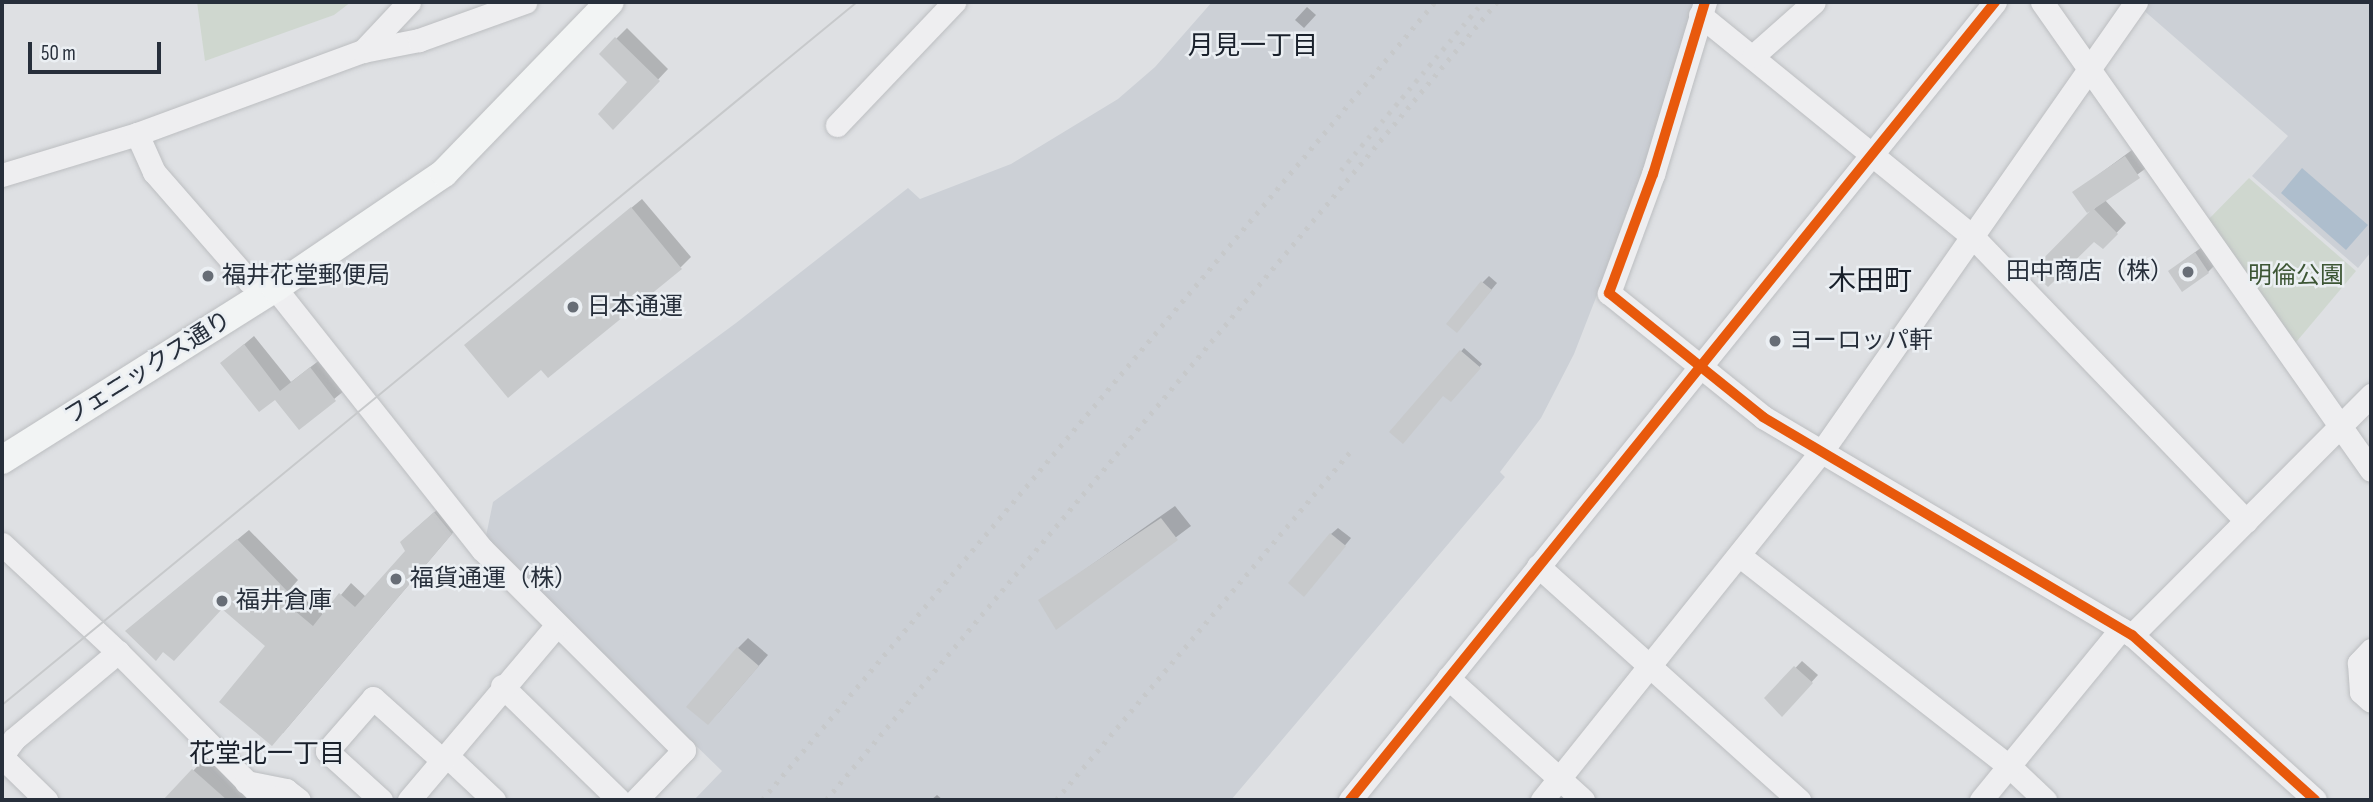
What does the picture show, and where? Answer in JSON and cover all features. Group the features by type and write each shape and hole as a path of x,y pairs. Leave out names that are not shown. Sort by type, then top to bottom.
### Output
{"main road":[{"name":"フェニックス通り","path":"2,460 275,289 444,173 610,2"}],"street":[{"path":"363,51 409,2"},
{"path":"2,175 137,134 363,51 419,40 525,2"},
{"path":"837,125 954,2"},
{"path":"1753,56 1814,2"},
{"path":"1350,800 1996,2"},
{"path":"2042,2 2087,71 2371,470"},
{"path":"1542,800 1822,451 2136,2"},
{"path":"2246,521 1973,237 1871,156 1753,56 1702,8 1653,174 1609,293 1763,417 2127,632 2315,800"},
{"path":"137,134 154,172 249,281 275,289 482,549 556,626 684,750 636,800"},
{"path":"1982,800 2127,632 2246,521 2371,395"},
{"path":"2,544 118,652 247,791 265,800"},
{"path":"1740,556 2009,766 2045,800"},
{"path":"1538,566 1799,800"},
{"path":"409,800 502,686 556,626"},
{"path":"2371,650 2359,663 2361,692 2371,701"},
{"path":"46,800 2,756 14,739 118,652"},
{"path":"1448,678 1583,800"},
{"path":"502,686 619,800"},
{"path":"381,800 327,751 373,698 494,800"},
{"path":"247,791 286,790 299,800"}],"shaded area":[{"path":"1212,2 1695,2 1646,169 1574,354 1541,418 1500,472 1505,477 1231,800 694,800 722,771 485,541 493,502 736,323 908,188 920,199 1011,164 1118,99 1155,67"},
{"path":"2146,2 2371,2 2371,252 2358,268 2252,176 2288,136 2141,8"}],"green space":[{"path":"197,2 351,2 334,15 205,61"},
{"name":"明倫公園","path":"2249,178 2356,271 2292,347 2205,223"}],"water":[{"path":"2302,168 2368,225 2346,250 2281,193"}],"building":[{"path":"615,37 660,81 613,130 598,114 627,82 599,54"},
{"path":"2125,156 2140,178 2094,209 2118,234 2103,249 2094,242 2048,287 2031,271 2090,211 2087,213 2072,192"},
{"name":"日本通運","path":"631,207 682,269 548,378 541,370 508,398 464,345"},
{"name":"田中商店（株）","path":"2195,252 2209,273 2182,292 2168,271"},
{"path":"1481,281 1492,290 1457,333 1446,324"},
{"path":"244,344 280,391 310,367 336,401 299,430 275,400 259,412 220,363"},
{"path":"1460,350 1481,368 1451,402 1443,396 1403,444 1389,432"},
{"path":"434,512 452,534 272,746 219,702 265,646 222,609 174,661 163,652 156,661 125,631 237,539 288,592 282,600 313,626 339,593 355,607 405,551 400,542"},
{"path":"1161,518 1178,540 1056,630 1038,600"},
{"path":"1330,533 1346,546 1304,597 1288,583"},
{"path":"737,647 759,666 708,725 686,707"},
{"path":"1794,666 1813,683 1782,717 1764,698"},
{"path":"192,769 227,800 163,800"}],"tram line":[{"path":"2,705 857,2"}],"railway":[{"path":"762,800 1435,2"},
{"path":"1341,170 1483,2"},
{"path":"826,800 1497,2"},
{"path":"1056,800 1350,452"}],"cycle path":[{"path":"1705,2 1653,174 1609,293 1763,417 2132,635 2315,800"},
{"path":"1350,800 1995,2"}],"place":[{"name":"田中商店（株）","path":"2188,272"},
{"name":"福井花堂郵便局","path":"208,276"},
{"name":"日本通運","path":"573,307"},
{"name":"ヨーロッパ軒","path":"1775,341"},
{"name":"福貨通運（株）","path":"396,579"},
{"name":"福井倉庫","path":"222,601"}],"district":[{"name":"月見一丁目","path":"1253,47"},
{"name":"木田町","path":"1870,282"},
{"name":"花堂北一丁目","path":"267,755"}]}
